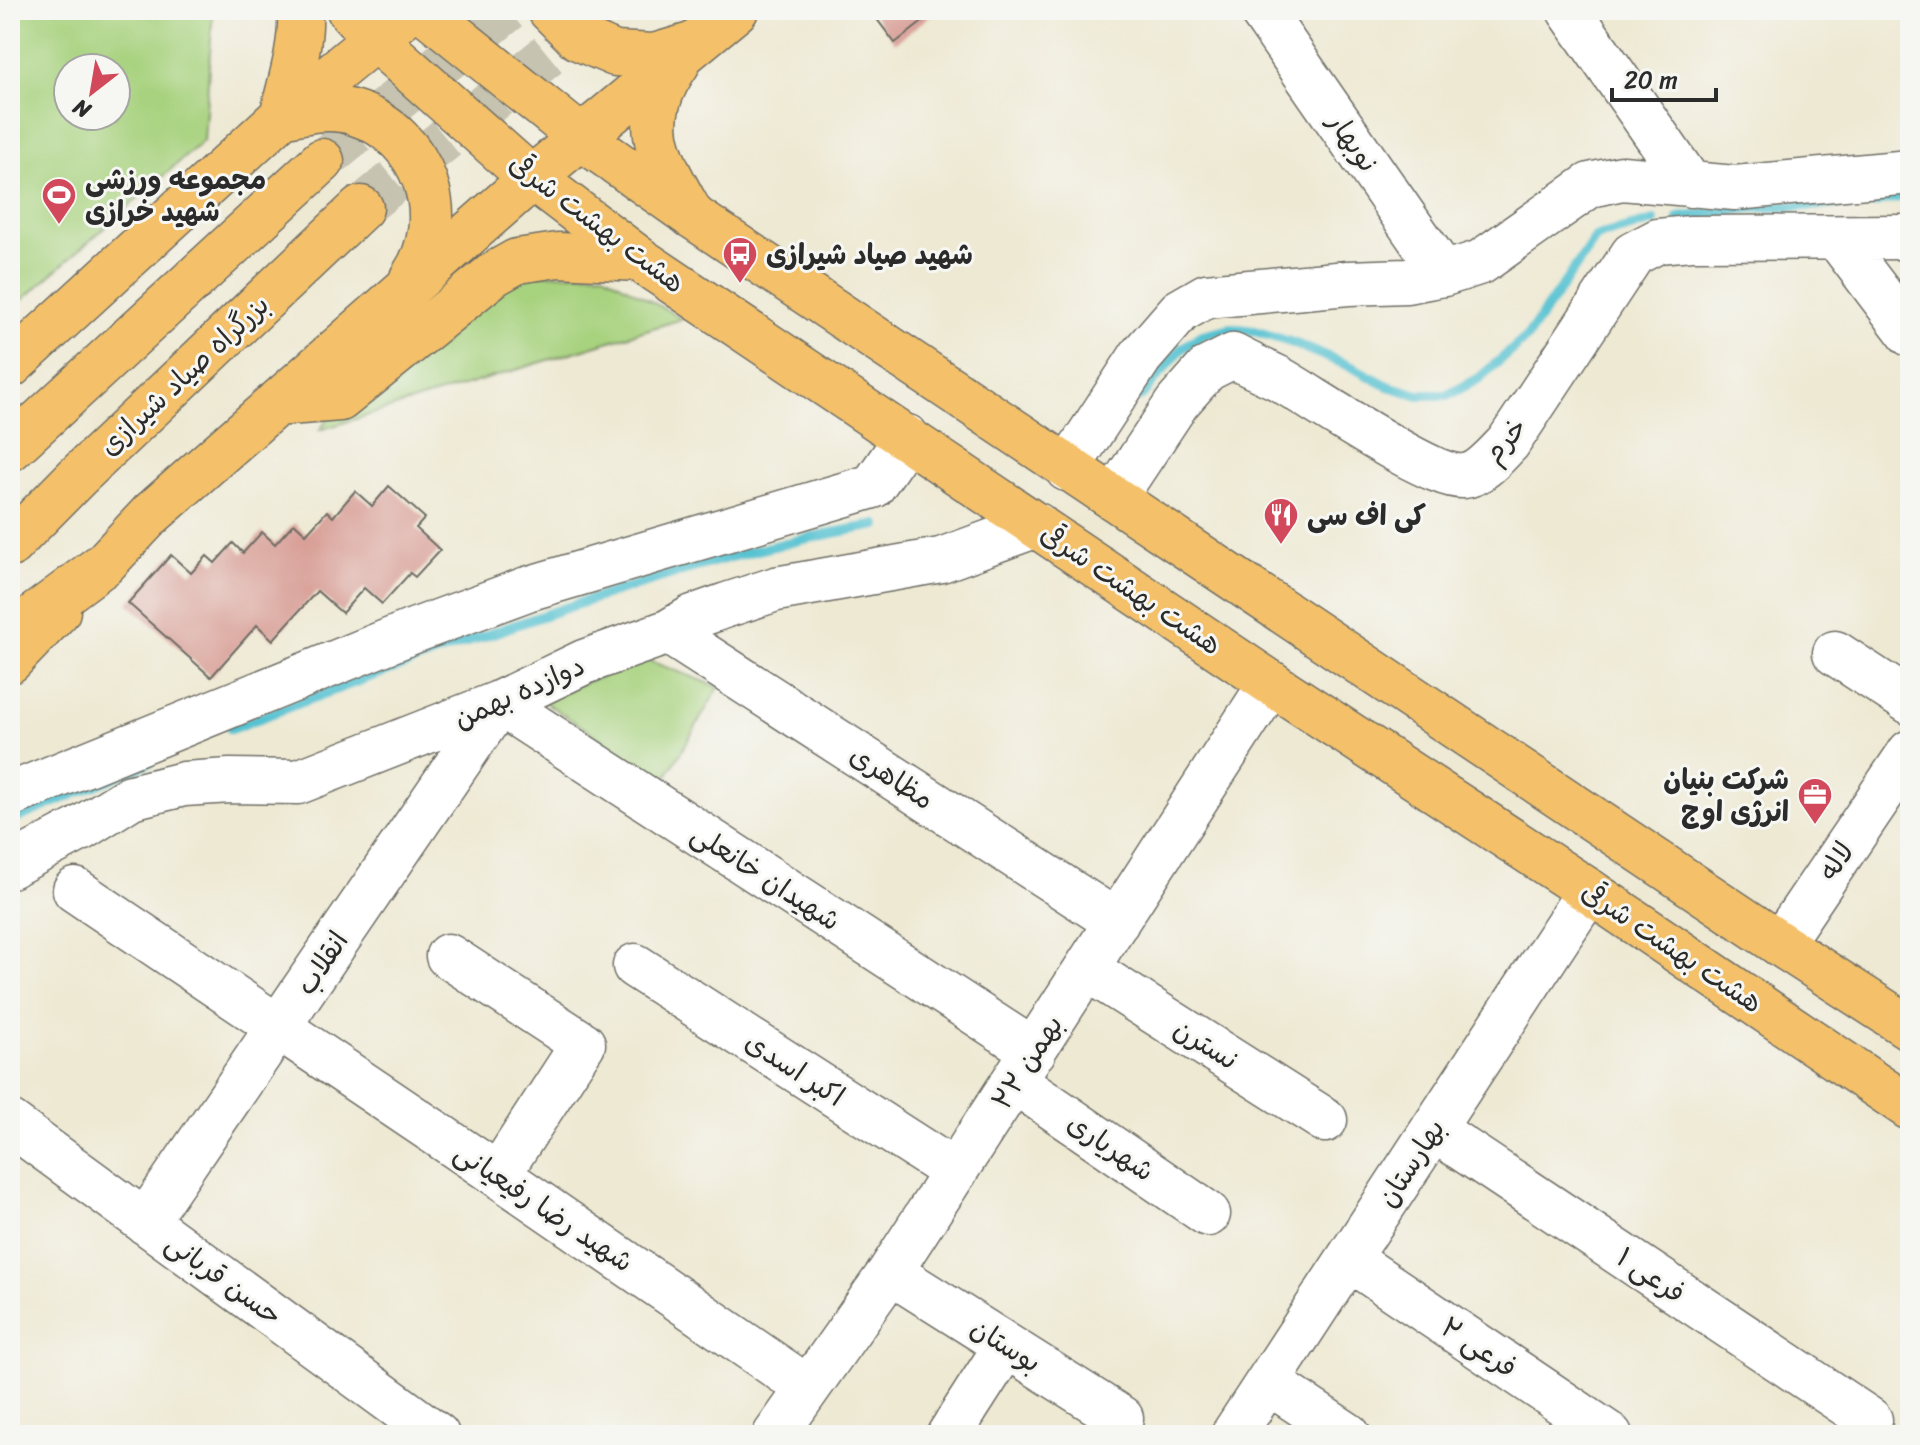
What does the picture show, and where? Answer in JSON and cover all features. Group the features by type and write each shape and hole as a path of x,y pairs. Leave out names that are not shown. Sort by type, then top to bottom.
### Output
{"main road":[{"path":"282,116 294,66 300,10"},
{"path":"10,366 282,116 362,25 410,10"},
{"name":"هشت بهشت شرقی","path":"423,10 583,139 692,216 1067,469 1910,1028"},
{"path":"550,10 578,38 615,54 654,56 691,45"},
{"path":"10,661 151,514 532,178 736,10"},
{"name":"هشت بهشت شرقی","path":"362,25 532,178 639,259 1910,1108"},
{"path":"691,45 664,84 656,101 654,120 668,175 692,216"},
{"path":"282,116 318,108 355,113 388,130 414,157 429,191 432,227 422,263 401,294"},
{"path":"10,449 322,161"},
{"name":"بزرگراه صیاد شیرازی","path":"10,545 88,466 361,208"},
{"path":"275,404 340,399 494,274 517,261 558,255 639,259"},
{"path":"10,634 104,564"}],"street":[{"name":"نوبهار","path":"1261,10 1444,274"},
{"path":"1569,10 1691,185"},
{"path":"1067,469 1141,356 1180,311 1206,296 1407,281 1444,274 1481,262 1590,185 1622,178 1735,188 1910,172"},
{"name":"خرم","path":"1114,498 1177,403 1207,369 1233,356 1420,463 1447,474 1465,477 1482,467 1508,443 1633,254 1658,241 1691,238 1910,237"},
{"path":"1838,239 1910,334"},
{"path":"10,795 411,632 527,589 873,486 907,437"},
{"name":"دوازده بهمن","path":"10,866 80,829 131,797 184,784 298,782 499,703 584,662 668,632 693,617 776,589 941,560 1037,525"},
{"name":"مظاهری","path":"668,632 1117,922"},
{"path":"1835,653 1910,702"},
{"name":"۲۲ بهمن","path":"775,1435 890,1272 1271,683"},
{"name":"انقلاب","path":"145,1222 499,703"},
{"name":"شهیدان خانعلی","path":"499,703 1024,1066"},
{"name":"لاله","path":"1780,944 1904,773"},
{"name":"شهید رضا رفیعیانی","path":"75,890 808,1388"},
{"name":"بهارستان","path":"1233,1435 1589,891"},
{"path":"448,956 583,1044 498,1175"},
{"name":"اکبر اسدی","path":"635,966 955,1172"},
{"name":"نسترن","path":"1087,969 1325,1120"},
{"name":"شهریاری","path":"1024,1066 1208,1214"},
{"name":"حسن قربانی","path":"10,1123 437,1435"},
{"name":"فرعی ۱","path":"1433,1129 1870,1420"},
{"name":"فرعی ۲","path":"1341,1270 1560,1435"},
{"name":"فرعی ۲","path":"1341,1270 1610,1435"},
{"name":"بوستان","path":"890,1272 1121,1418"},
{"path":"949,1435 1006,1346"},
{"path":"1268,1382 1348,1435"}],"green space":[{"name":"مجموعه ورزشی شهید خرازی","path":"10,10 213,10 204,140 10,311"},
{"path":"602,273 682,319 320,430 332,412 517,275"},
{"path":"647,660 719,687 664,781 540,699"}],"building":[{"path":"870,10 938,10 895,43"},
{"path":"389,486 425,518 416,528 440,550 415,577 410,573 382,604 364,588 342,613 317,591 273,640 257,625 211,677 128,603 171,555 191,573 207,556 215,563 233,543 243,553 262,532 275,544 294,523 306,534 327,511 333,517 355,491 372,506"}],"waterway":[{"path":"1678,218 1750,208 1875,203 1910,194"},
{"path":"1140,397 1181,349 1202,335 1231,328 1255,331 1293,343 1352,367 1388,386 1419,395 1448,395 1478,379 1527,337 1597,236 1654,221"},
{"path":"231,729 419,659 617,591 789,542 877,525"},
{"path":"10,821 150,762"}],"tunnel":[{"path":"322,161 508,10"},
{"path":"361,208 603,10"}],"place":[{"name":"مجموعه ورزشی شهید خرازی","path":"59,226"},
{"name":"شهید صیاد شیرازی","path":"740,285"},
{"name":"کی اف سی","path":"1281,546"},
{"name":"شرکت بنیان انرژی اوج","path":"1815,826"}]}
